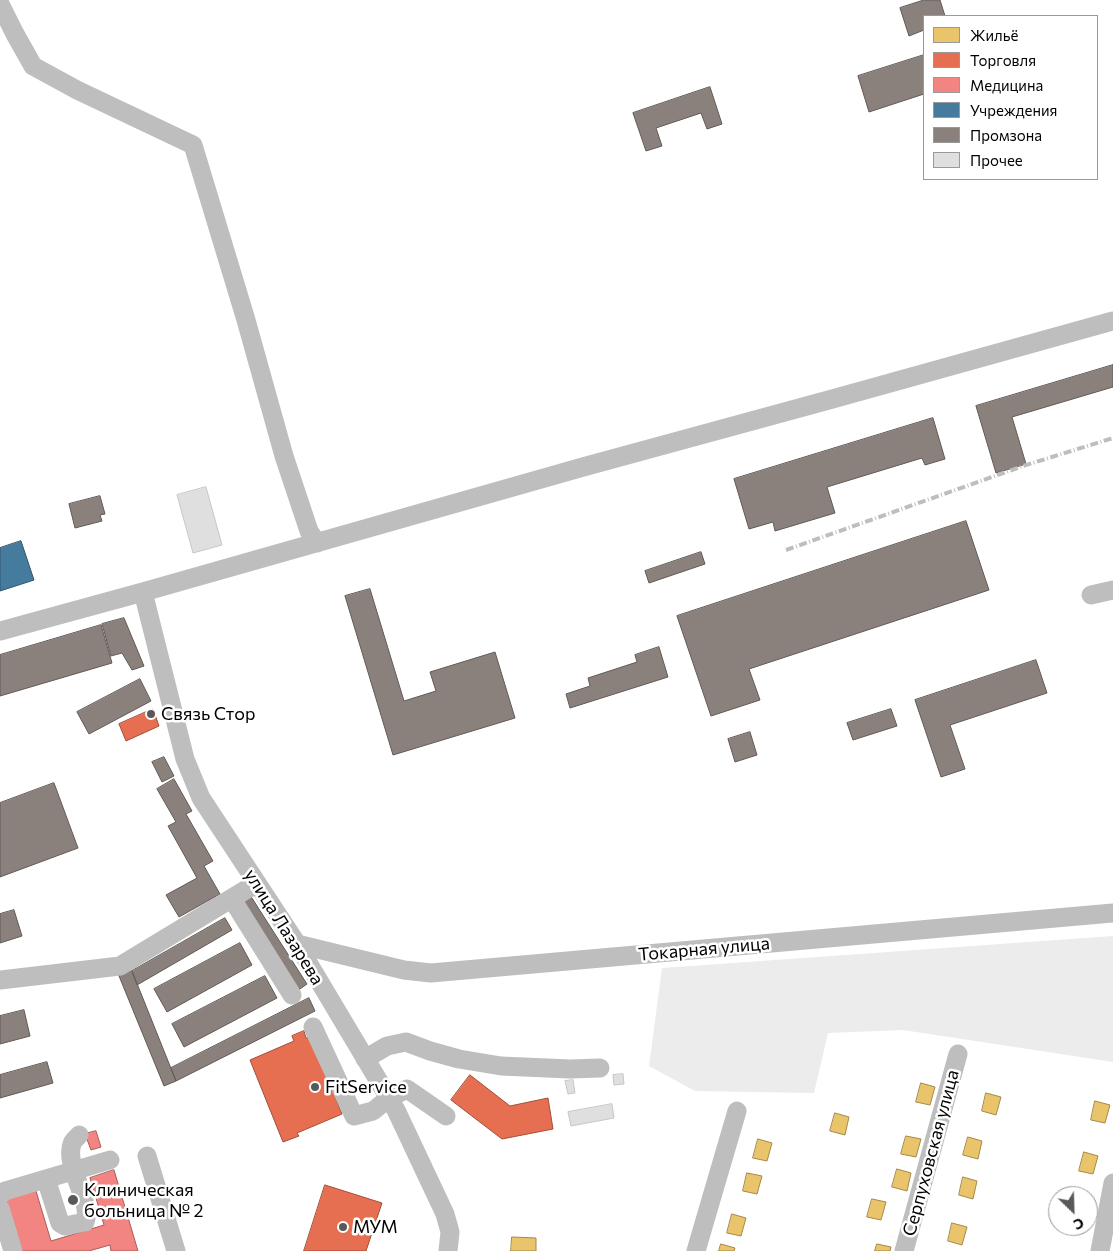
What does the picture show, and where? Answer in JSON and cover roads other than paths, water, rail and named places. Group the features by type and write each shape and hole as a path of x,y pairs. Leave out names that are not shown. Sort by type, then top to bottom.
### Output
{"street":[{"path":"0,4 33,66 77,90 193,145 246,320 284,456 309,531 317,542"},
{"path":"0,631 592,464 846,396 1113,321"},
{"path":"1091,595 1113,590"},
{"name":"улица Лазарева","path":"143,592 185,759 201,798 297,944 396,1110 445,1214 450,1232 448,1251"},
{"path":"0,980 120,966 257,883"},
{"path":"232,899 292,996"},
{"name":"Токарная улица","path":"297,944 404,970 430,973 1113,913"},
{"path":"314,1027 354,1116 373,1111 389,1098 407,1089 446,1116"},
{"path":"365,1059 387,1046 406,1042 449,1056 501,1066 570,1069 600,1068"},
{"name":"Серпуховская улица","path":"904,1251 958,1054"},
{"path":"696,1251 737,1111"},
{"path":"46,1179 60,1223 65,1226 85,1222 87,1211 70,1152 72,1142 79,1135"},
{"path":"147,1156 176,1251"},
{"path":"0,1195 5,1191 110,1160"},
{"path":"1100,1251 1113,1183"},
{"path":"0,1208 12,1251"}],"railway":[{"path":"786,550 1023,466 1113,438"}],"place":[{"name":"Связь Стор","path":"151,714"},
{"name":"FitService","path":"315,1087"},
{"name":"Клиническая больница № 2","path":"73,1200"},
{"name":"МУМ","path":"343,1227"}]}
